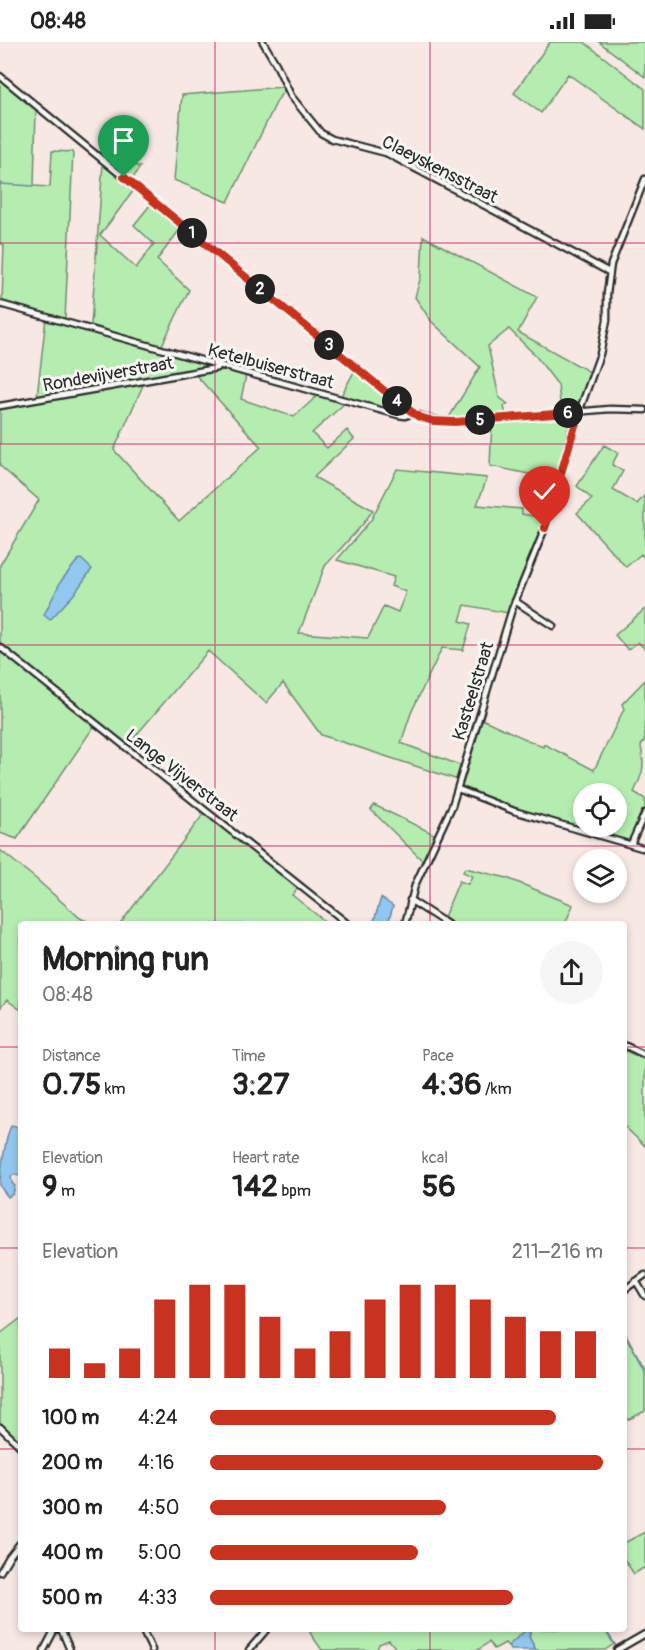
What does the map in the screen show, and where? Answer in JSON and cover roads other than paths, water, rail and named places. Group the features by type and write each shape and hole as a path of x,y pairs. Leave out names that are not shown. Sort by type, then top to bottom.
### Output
{"street":[{"name":"Claeyskensstraat","path":"263,42 291,96 321,133 332,139 386,153 609,272"},
{"path":"0,76 413,413"},
{"name":"Kasteelstraat","path":"406,921 415,885 445,824 458,789 515,601 545,528 579,412 603,341 607,320 609,272 645,179"},
{"name":"Ketelbuiserstraat","path":"0,304 398,416 413,413 433,421 455,422 579,412 645,410"},
{"name":"Rondevijverstraat","path":"0,406 219,366"},
{"path":"515,601 553,626"},
{"name":"Lange Vijverstraat","path":"0,647 344,921"},
{"path":"458,789 514,811 642,848"},
{"path":"630,844 645,813"},
{"path":"410,900 442,921"},
{"path":"627,1047 645,1055"},
{"path":"627,1288 645,1275"},
{"path":"636,1281 645,1296"},
{"path":"0,1427 18,1444"},
{"path":"0,1572 18,1546"},
{"path":"44,1650 53,1632"},
{"path":"62,1632 70,1650"},
{"path":"143,1632 152,1650"},
{"path":"249,1650 264,1632"},
{"path":"617,1650 645,1634"}],"water":[{"path":"81,559 92,569 74,594 50,620 44,615 61,581"},
{"path":"381,898 393,906 389,921 374,921"},
{"path":"12,1125 18,1127 18,1176 11,1176 15,1186 13,1194 8,1197 0,1185 0,1180"},
{"path":"524,1632 530,1632 529,1637 536,1650 510,1650 508,1646"}],"waterway":[{"path":"0,184 33,186"},
{"path":"627,1339 645,1372"},
{"path":"607,1632 616,1646"}]}
